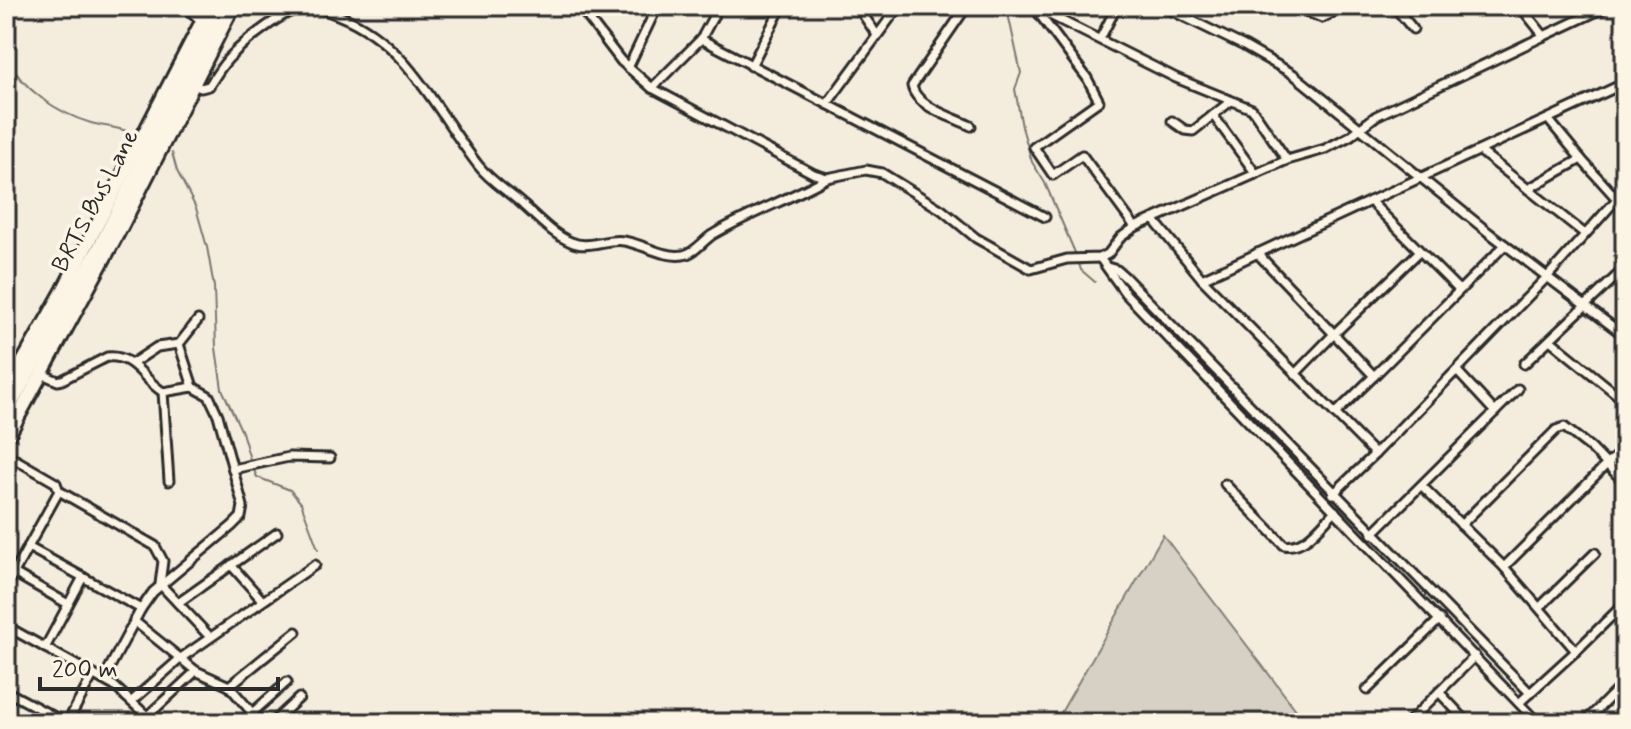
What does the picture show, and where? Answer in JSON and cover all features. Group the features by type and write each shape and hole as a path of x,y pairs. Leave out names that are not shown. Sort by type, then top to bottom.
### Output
{"main road":[{"path":"6,392 63,291 210,6"},
{"name":"BRTS Bus Lane","path":"6,413 103,241 221,6"},
{"path":"6,439 233,6"}],"street":[{"path":"185,6 202,22"},
{"path":"579,6 628,68 652,88 827,178"},
{"path":"628,68 657,6"},
{"path":"652,88 701,39 719,6"},
{"path":"751,66 782,6"},
{"path":"857,6 877,35"},
{"path":"827,104 899,6"},
{"path":"967,6 912,86 921,102 971,126"},
{"path":"1000,6 1007,6"},
{"path":"1033,6 1176,78 1257,114 1287,160"},
{"path":"1033,6 1087,78 1099,101 1034,147 1053,175 1082,155 1135,227"},
{"path":"1100,39 1117,6"},
{"path":"1162,6 1280,66 1420,179 1625,336"},
{"path":"1185,17 1190,6"},
{"path":"1293,6 1322,18 1346,6"},
{"path":"1394,6 1413,29"},
{"path":"1520,6 1544,36"},
{"path":"193,84 201,88 209,86 239,48 294,10 317,7 346,18 379,39 418,76 494,184 521,202 550,230 580,246 625,241 687,255 710,236 827,178 866,170 882,173 942,210 976,238 1023,267 1035,269 1067,259 1100,258 1135,227 1287,160 1325,149 1376,116 1608,6"},
{"path":"701,39 1045,217"},
{"path":"1202,279 1625,83"},
{"path":"1172,121 1189,131 1196,129 1231,101"},
{"path":"1213,115 1256,174"},
{"path":"1548,119 1617,199"},
{"path":"1480,151 1585,234"},
{"path":"1528,189 1581,159"},
{"path":"1325,501 1457,371 1625,190"},
{"path":"1370,201 1459,290"},
{"path":"1153,219 1202,279 1375,454"},
{"path":"1335,414 1505,245"},
{"path":"1296,373 1419,252"},
{"path":"1257,253 1374,376"},
{"path":"1100,258 1125,293 1538,723"},
{"path":"1106,267 1121,273 1530,693"},
{"path":"1524,364 1625,268"},
{"path":"133,363 157,347 179,344 198,320"},
{"path":"1550,340 1625,401"},
{"path":"179,344 193,387"},
{"path":"42,374 62,380 107,357 123,357 133,363 163,392 169,481"},
{"path":"1457,371 1495,412"},
{"path":"103,680 141,609 160,584 241,517 243,506 213,402 193,387 163,392"},
{"path":"1365,541 1518,389"},
{"path":"1461,525 1556,430 1564,427 1608,463 1625,483"},
{"path":"1504,567 1625,449"},
{"path":"6,454 56,483 59,491 155,546 163,561 160,584"},
{"path":"233,469 289,457 330,458"},
{"path":"1225,484 1284,545 1302,543 1335,511"},
{"path":"1422,486 1504,567 1576,651"},
{"path":"6,587 59,491"},
{"path":"178,603 277,533"},
{"path":"28,547 141,609"},
{"path":"1540,607 1595,553"},
{"path":"231,565 262,600"},
{"path":"132,701 181,658 315,565"},
{"path":"14,573 68,604"},
{"path":"45,648 83,577"},
{"path":"160,584 210,637"},
{"path":"1519,703 1625,603"},
{"path":"1367,690 1440,619"},
{"path":"134,621 196,671 229,686 261,723"},
{"path":"6,626 122,691 147,716"},
{"path":"229,686 296,632"},
{"path":"1408,723 1475,656"},
{"path":"1485,666 1494,657"},
{"path":"140,723 196,671"},
{"path":"6,691 66,723 93,675"},
{"path":"241,723 287,682"},
{"path":"1584,723 1625,682"},
{"path":"1439,692 1468,723"},
{"path":"272,723 299,698"}],"shaded area":[{"path":"1163,535 1306,723 1055,723"}],"waterway":[{"path":"1007,9 1021,73 1015,89 1022,127 1032,162 1045,183 1076,255"},
{"path":"6,57 21,79 53,106 78,119 134,134"},
{"path":"172,153 177,171 196,208 207,247 214,287 216,348 222,389 242,432 251,463"},
{"path":"1078,261 1081,270 1095,282"},
{"path":"253,468 257,477 290,490 301,503 318,549"}]}
